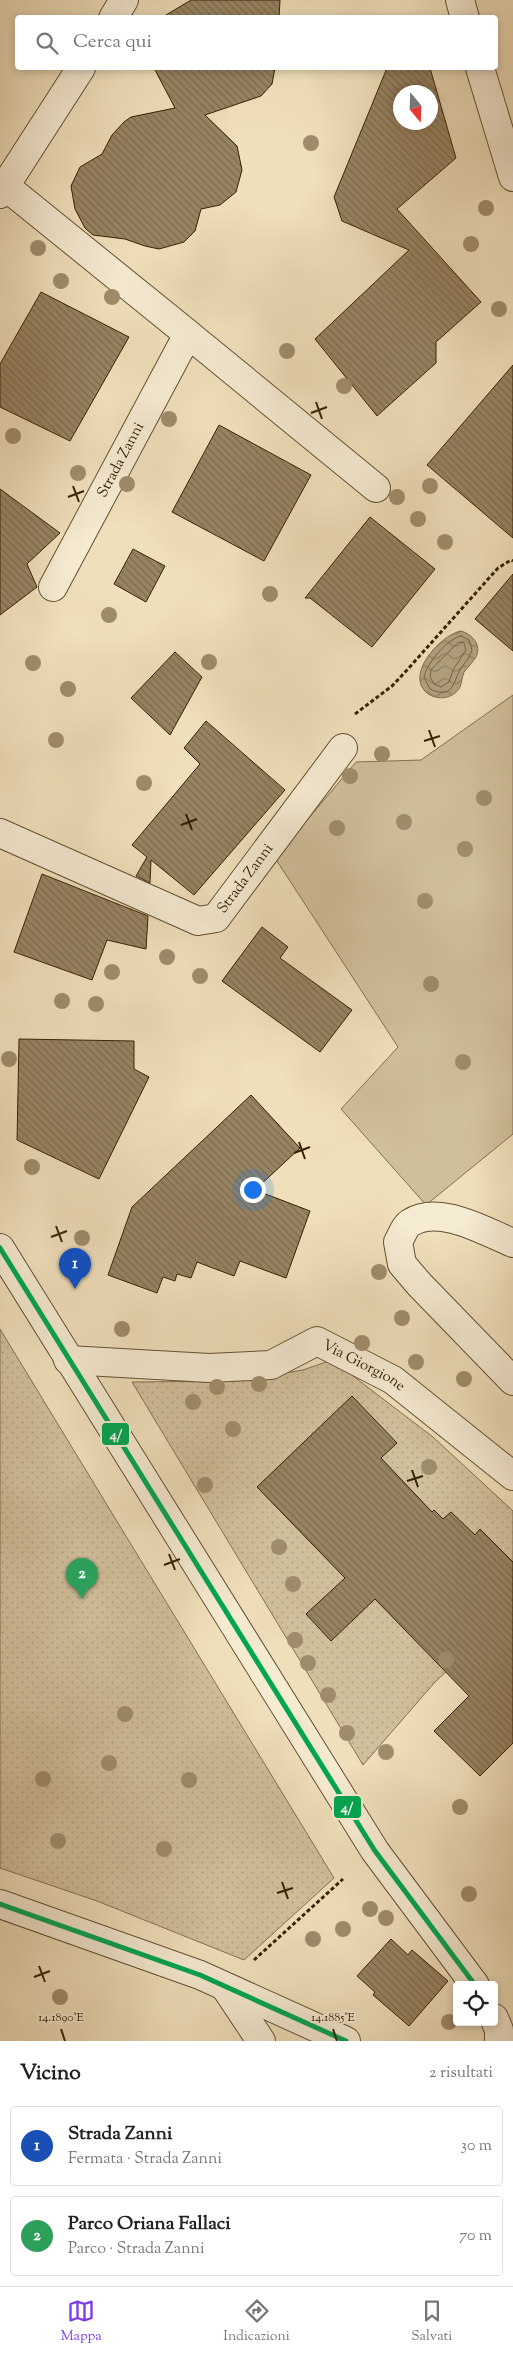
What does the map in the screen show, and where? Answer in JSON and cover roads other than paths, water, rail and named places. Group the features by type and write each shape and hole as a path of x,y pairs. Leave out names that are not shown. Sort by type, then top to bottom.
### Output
{"street":[{"path":"115,15 124,0"},
{"path":"460,0 464,15"},
{"path":"80,70 3,190 188,334 376,488"},
{"path":"481,70 513,177"},
{"name":"Strada Zanni","path":"53,587 188,334"},
{"name":"Strada Zanni","path":"0,833 198,921 216,918 343,748"},
{"path":"513,1243 445,1216 431,1215 409,1223 398,1242 402,1264 513,1381"},
{"path":"0,1248 375,1851 472,1981"},
{"name":"Via Giorgione","path":"68,1360 209,1368 271,1365 317,1341 393,1380 513,1476"},
{"path":"0,1904 200,1975 346,2041"},
{"path":"225,1987 261,2039"},
{"path":"497,2026 498,2041"}],"water":[{"path":"461,631 472,637 477,644 478,653 464,672 460,687 454,694 445,698 431,696 421,685 420,676 423,666 428,656 444,639"}],"place":[{"name":"Strada Zanni","path":"75,1289"},
{"name":"Parco Oriana Fallaci","path":"82,1599"}]}
